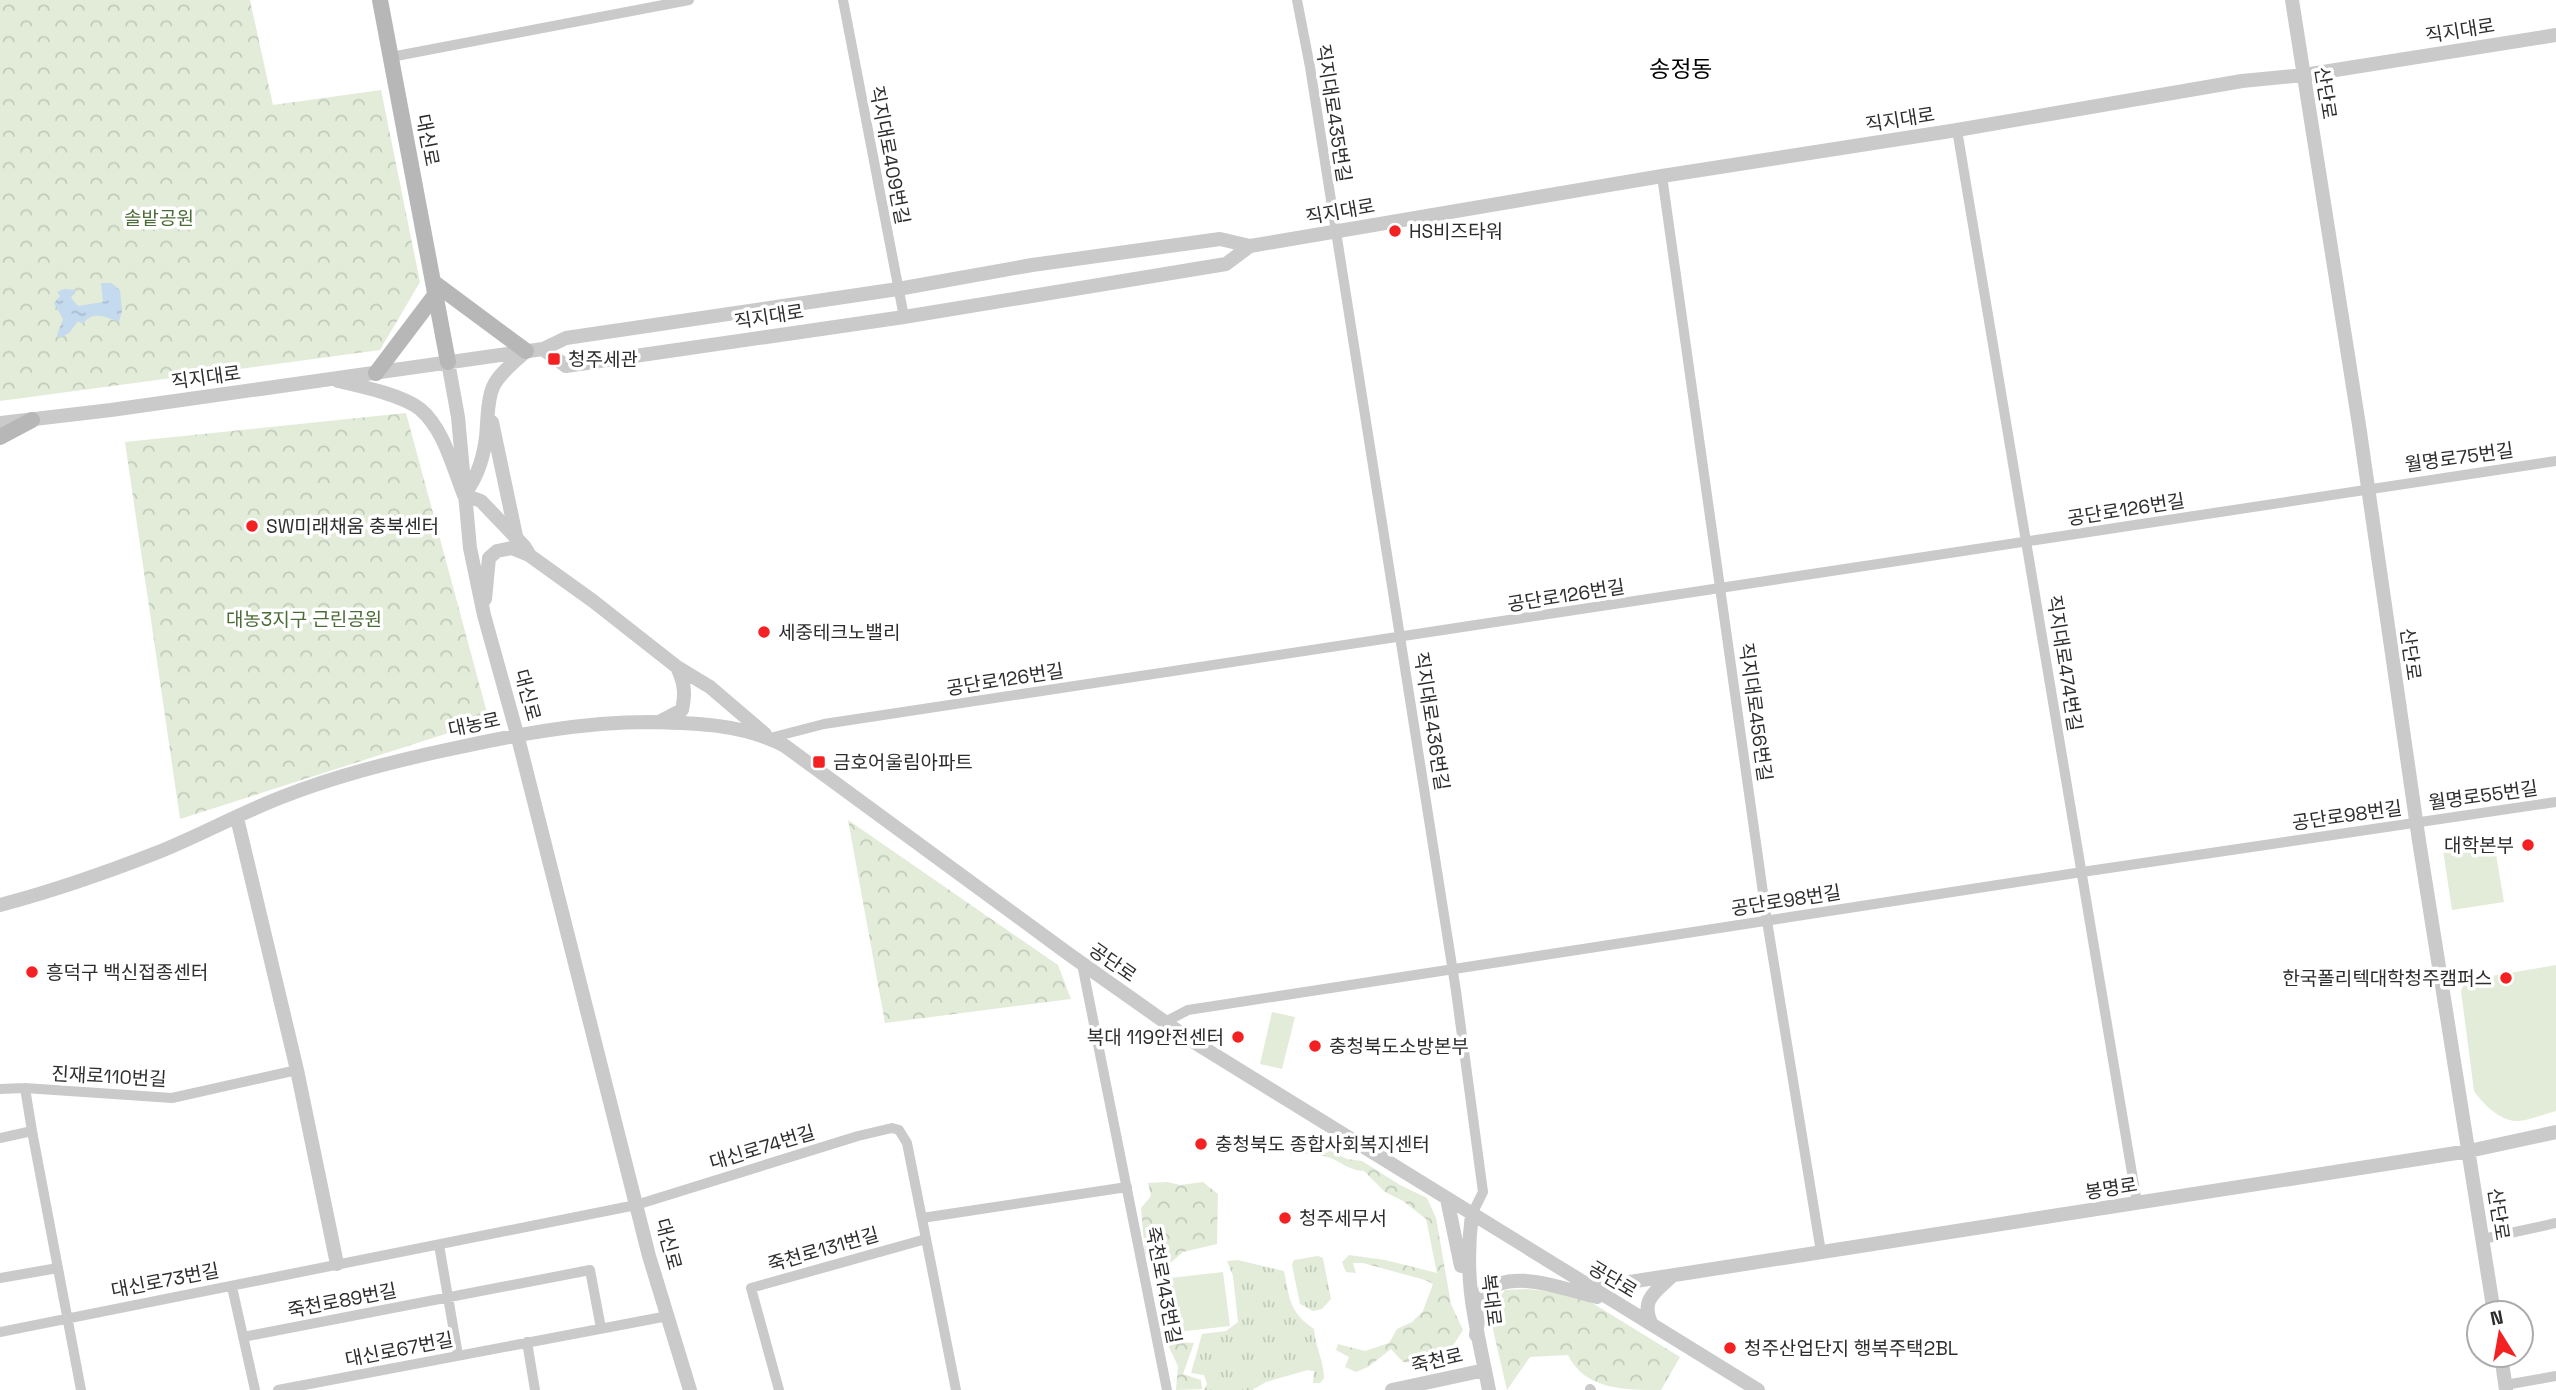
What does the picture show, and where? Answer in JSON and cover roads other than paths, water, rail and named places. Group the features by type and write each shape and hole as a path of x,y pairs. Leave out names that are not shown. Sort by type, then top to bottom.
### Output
{"main road":[{"name":"대신로","path":"380,0 448,362"},
{"path":"376,373 434,289 534,350"},
{"path":"0,437 32,419"}],"street":[{"path":"391,57 689,0"},
{"name":"직지대로409번길","path":"844,0 904,317"},
{"name":"직지대로435번길","path":"1297,0 1335,232"},
{"name":"산단로","path":"2292,0 2368,488 2416,823 2492,1299"},
{"name":"직지대로","path":"0,423 534,350 566,338 898,289 1032,265 1220,239 1250,246 2242,81 2304,75 2556,35"},
{"name":"직지대로474번길","path":"1957,130 2137,1203"},
{"name":"직지대로456번길","path":"1662,176 1768,921 1821,1252"},
{"name":"직지대로436번길","path":"1335,232 1453,971 1483,1192 1472,1214"},
{"name":"직지대로","path":"534,350 566,366 904,317 1226,264 1250,246"},
{"path":"464,495 485,450 488,405 496,380 534,350"},
{"name":"대신로","path":"448,362 458,416 470,548 484,615 517,734 636,1205 691,1390"},
{"path":"328,380 377,392 420,409 438,432 464,495 481,501 516,537 529,555"},
{"path":"488,405 516,537"},
{"name":"월명로75번길","path":"2368,488 2556,461"},
{"name":"공단로126번길","path":"770,738 824,724 2368,488"},
{"path":"484,615 489,558 497,551 512,548 529,555 677,667 710,687 770,738"},
{"path":"659,722 682,710 686,697 684,681 677,667"},
{"name":"대농로","path":"0,905 134,861 329,779 517,734 619,722 659,722 721,725 770,738"},
{"name":"공단로","path":"770,738 807,762 1165,1023 1758,1390"},
{"name":"월명로55번길","path":"2416,823 2556,802"},
{"path":"237,818 297,1070 337,1264"},
{"name":"공단로98번길","path":"1165,1023 1188,1010 2416,823"},
{"name":"죽천로143번길","path":"1082,964 1167,1390"},
{"name":"진재로110번길","path":"0,1089 25,1088 172,1098 297,1070"},
{"path":"25,1088 81,1390"},
{"name":"대신로74번길","path":"636,1205 858,1136 892,1128 900,1130 907,1143 922,1218"},
{"path":"0,1138 32,1130"},
{"name":"봉명로","path":"1591,1288 2469,1151 2556,1132"},
{"path":"956,1390 922,1218 1126,1187"},
{"path":"1447,1199 1475,1329"},
{"name":"대신로73번길","path":"0,1332 636,1205"},
{"name":"복대로","path":"1472,1214 1467,1251 1475,1329 1489,1390"},
{"path":"2483,1239 2556,1223"},
{"name":"죽천로131번길","path":"779,1390 751,1288 926,1239"},
{"path":"439,1245 458,1355"},
{"path":"0,1279 58,1268"},
{"path":"447,1297 590,1270 601,1328"},
{"path":"1653,1325 1647,1311 1649,1301 1658,1288 1672,1276"},
{"path":"1475,1329 1482,1293 1504,1281 1533,1283 1612,1301"},
{"path":"232,1287 255,1390"},
{"name":"죽천로89번길","path":"243,1337 447,1297"},
{"name":"대신로67번길","path":"278,1390 667,1316"},
{"path":"527,1342 535,1390"},
{"path":"2503,1369 2505,1387 2556,1376"},
{"name":"죽천로","path":"1396,1390 1485,1370"}],"water":[{"path":"101,283 111,283 120,290 122,311 119,322 104,317 91,317 83,324 78,321 69,333 60,338 57,335 63,319 54,303 60,296 57,292 64,289 76,290 71,298 78,306 103,302"}],"place":[{"name":"HS비즈타워","path":"1395,231"},
{"name":"청주세관","path":"554,359"},
{"name":"SW미래채움 충북센터","path":"252,526"},
{"name":"세중테크노밸리","path":"764,632"},
{"name":"금호어울림아파트","path":"819,762"},
{"name":"대학본부","path":"2528,845"},
{"name":"흥덕구 백신접종센터","path":"32,972"},
{"name":"한국폴리텍대학청주캠퍼스","path":"2506,978"},
{"name":"복대 119안전센터","path":"1238,1037"},
{"name":"충청북도소방본부","path":"1315,1046"},
{"name":"충청북도 종합사회복지센터","path":"1201,1144"},
{"name":"청주세무서","path":"1285,1218"},
{"name":"청주산업단지 행복주택2BL","path":"1730,1348"}],"district":[{"name":"송정동","path":"1681,69"}],"park label":[{"name":"솔밭공원","path":"159,218"},
{"name":"대농3지구 근린공원","path":"304,619"}]}
